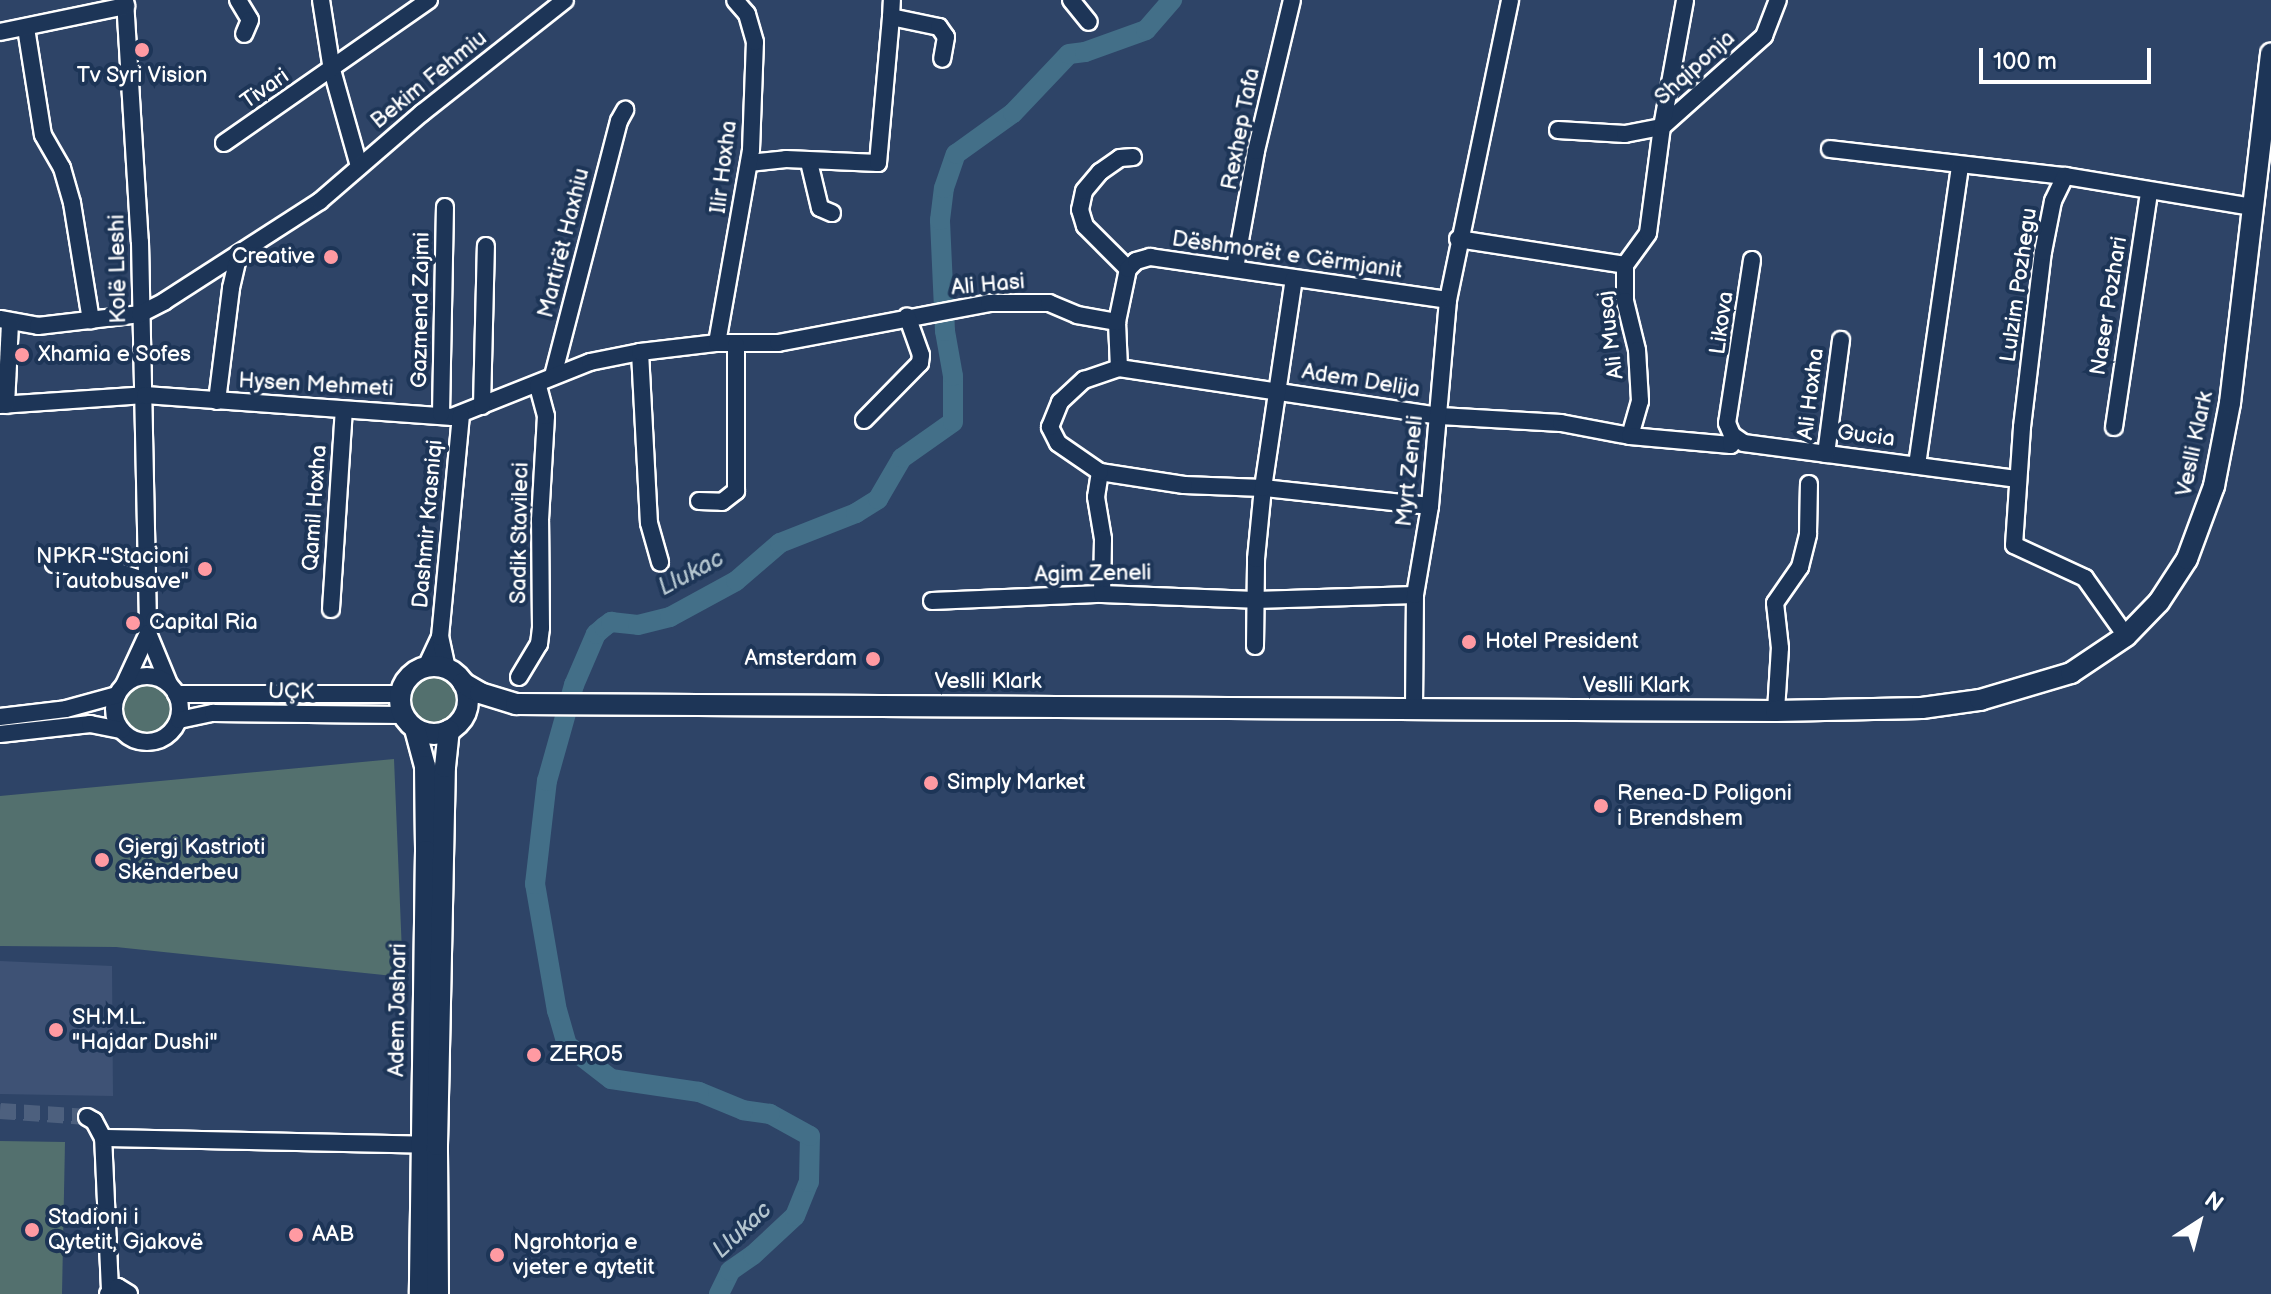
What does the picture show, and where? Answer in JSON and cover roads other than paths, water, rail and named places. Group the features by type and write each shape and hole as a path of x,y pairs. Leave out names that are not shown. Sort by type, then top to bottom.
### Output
{"main road":[{"name":"Veslli Klark","path":"463,683 480,693 516,704 1776,711 1922,708 1980,700 2071,673 2126,636 2159,602 2187,559 2214,486 2230,403 2271,53"},
{"path":"438,1294 428,1145 445,767 455,725 468,703 463,683 447,669 426,667 409,677 400,694 409,722 432,734 455,725"},
{"name":"Veslli Klark","path":"455,725 516,704"},
{"name":"Adem Jashari","path":"409,722 425,766 428,1145 420,1294"}],"street":[{"path":"238,0 250,20 244,34"},
{"path":"321,0 332,70 359,166"},
{"name":"Tivari","path":"224,143 429,0"},
{"name":"Bekim Fehmiu","path":"140,314 320,201 565,0"},
{"name":"Ilir Hoxha","path":"717,343 749,163 755,42 747,14 735,0"},
{"name":"Rexhep Tafa","path":"1235,268 1256,151 1292,0"},
{"name":"Myrt Zeneli","path":"1414,708 1415,595 1430,506 1440,416 1438,381 1448,300 1458,239 1510,0"},
{"path":"1458,239 1625,265 1648,233 1662,127 1685,0"},
{"name":"Shqiponja","path":"1662,127 1764,36 1778,0"},
{"path":"1073,2 1089,22"},
{"path":"0,32 126,3"},
{"name":"Kolë Lleshi","path":"126,3 140,227 148,633"},
{"path":"749,163 786,159 874,165 881,159 892,8 939,27 946,37 942,59"},
{"path":"26,28 43,135 62,168 72,203 91,320"},
{"name":"Martirët Haxhiu","path":"553,376 622,115"},
{"path":"1558,130 1625,134 1662,127"},
{"path":"1830,149 2065,176 2253,207"},
{"path":"1133,157 1120,158 1100,172 1084,191 1080,210 1085,226 1128,269 1117,322 1119,368 1084,380 1060,402 1050,427 1058,443 1100,472 1184,485 1263,488 1430,506"},
{"path":"809,162 820,208 832,213"},
{"path":"1917,465 1960,165"},
{"name":"Lulzim Pozhegu","path":"2065,176 2053,201 2043,252 2016,479 2014,545 2085,578 2126,636"},
{"name":"Naser Pozhari","path":"2114,427 2149,192"},
{"name":"Gazmend Zajmi","path":"441,414 445,207"},
{"path":"482,406 486,246"},
{"path":"217,401 231,288 239,254"},
{"name":"Dëshmorët e Cërmjanit","path":"1128,269 1136,261 1150,257 1448,300"},
{"name":"Likova","path":"1732,435 1729,416 1752,260"},
{"name":"Ali Musaj","path":"1625,265 1625,301 1637,350 1640,401 1630,436"},
{"name":"Adem Delija","path":"1275,390 1294,278"},
{"name":"Ali Hasi","path":"914,315 989,303 1049,303 1077,315 1117,322"},
{"path":"140,314 38,326 5,321 3,405 145,395"},
{"path":"864,420 920,363 914,315"},
{"name":"Hysen Mehmeti","path":"145,395 452,417 538,386 553,376 590,362 640,352 717,343 778,343 914,315"},
{"name":"Ali Hoxha","path":"1826,454 1841,340"},
{"path":"699,501 722,502 736,491 736,345"},
{"path":"640,352 649,523 660,562"},
{"name":"Adem Delija","path":"1119,368 1440,416 1561,423 1630,436 1731,445 1732,435"},
{"name":"Sadik Stavileci","path":"519,677 539,644 541,628 540,520 546,416 538,386"},
{"path":"1255,646 1263,488 1275,390"},
{"name":"Qamil Hoxha","path":"331,609 344,410"},
{"name":"Dashmir Krasniqi","path":"447,669 440,637 461,415"},
{"name":"Gucia","path":"1732,435 1744,443 2016,479"},
{"path":"1100,472 1096,497 1103,539 1102,594"},
{"path":"1776,711 1780,648 1775,603 1800,567 1808,534 1809,484"},
{"path":"54,564 107,568 149,582"},
{"name":"Agim Zeneli","path":"932,601 1102,594 1255,600 1415,595"},
{"path":"148,633 172,689 179,720"},
{"path":"121,730 116,719 121,690 148,633"},
{"name":"Dashmir Krasniqi","path":"426,667 440,637"},
{"name":"UÇK","path":"0,717 66,709 121,690 146,676 172,689 400,694"},
{"name":"UÇK","path":"0,734 90,724 121,730 131,738 154,742 165,737 179,720 213,713 409,722"},
{"path":"87,1117 94,1121 103,1138 109,1292 122,1288 129,1294"},
{"path":"103,1138 428,1145"}],"waterway":[{"name":"Llukac","path":"719,1294 730,1271 753,1255 795,1216 809,1182 810,1136 770,1114 743,1110 699,1092 611,1079 567,1045 557,1011 535,884 547,781 574,685 596,634 611,622 638,625 670,617 736,581 780,543 856,513 878,499 902,458 953,422 953,376 945,331 940,220 944,188 956,154 1013,113 1069,54 1085,52 1146,30 1172,0"}],"tunnel":[{"path":"0,1111 87,1117"}],"place":[{"name":"Tv Syri Vision","path":"142,50"},
{"name":"Creative","path":"331,257"},
{"name":"Xhamia e Sofes","path":"22,355"},
{"name":"NPKR \"Stacioni i autobusave\"","path":"205,569"},
{"name":"Capital Ria","path":"133,623"},
{"name":"Hotel President","path":"1469,642"},
{"name":"Amsterdam","path":"873,659"},
{"name":"Simply Market","path":"931,783"},
{"name":"Renea-D Poligoni i Brendshem","path":"1601,806"},
{"name":"Gjergj Kastrioti Skënderbeu","path":"102,860"},
{"name":"SH.M.L. \"Hajdar Dushi\"","path":"56,1030"},
{"name":"ZERO5","path":"534,1055"},
{"name":"Stadioni i Qytetit, Gjakovë","path":"32,1230"},
{"name":"AAB","path":"296,1235"},
{"name":"Ngrohtorja e vjeter e qytetit","path":"497,1255"}]}
